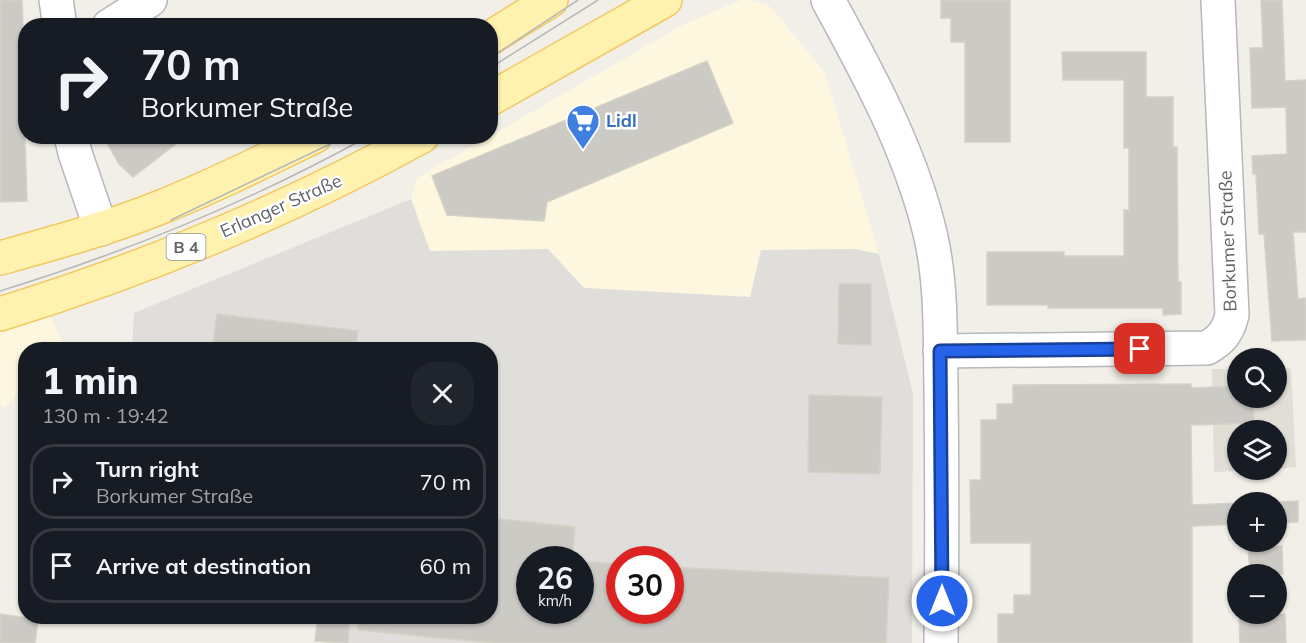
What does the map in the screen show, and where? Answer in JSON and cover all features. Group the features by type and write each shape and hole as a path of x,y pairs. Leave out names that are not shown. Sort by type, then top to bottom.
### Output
{"main road":[{"path":"498,33 551,0"},
{"path":"498,94 665,0"},
{"name":"B 4","path":"0,258 101,229 197,193 298,144"},
{"name":"Erlanger Straße","path":"0,314 101,281 214,236 323,188 407,144"}],"street":[{"path":"56,0 59,18"},
{"path":"122,18 150,0"},
{"path":"828,0 877,90 917,185 931,236 938,295 940,351 941,643"},
{"name":"Borkumer Straße","path":"940,351 1207,348 1217,343 1229,330 1232,315 1218,0"},
{"path":"73,144 101,229"}],"shaded area":[{"path":"741,0 750,0 771,7 825,73 879,254 855,249 761,250 750,297 584,288 548,249 429,251 411,199 417,178 476,144 498,144 498,131 683,25"},
{"path":"411,199 430,251 548,249 584,288 750,297 761,250 855,249 879,254 913,394 912,643 333,643 315,641 317,624 498,624 498,342 132,342 134,313"},
{"path":"47,310 63,342 18,342 18,393 5,408 0,404 0,324"},
{"path":"1287,368 1291,368 1296,467 1287,468 1287,420 1227,420 1227,471 1214,472 1212,369 1227,369 1227,408 1287,408"}],"building":[{"path":"0,0 22,0 23,18 18,18 18,144 25,144 27,201 0,202"},
{"path":"941,0 1010,0 1010,142 965,142 965,42 951,42 951,18 941,18"},
{"path":"1261,0 1282,0 1285,81 1306,80 1306,232 1293,232 1298,299 1306,298 1306,340 1272,341 1264,234 1259,234 1256,174 1253,174 1252,156 1287,154 1286,107 1252,108 1250,48 1263,48"},
{"path":"1062,52 1146,52 1146,97 1173,97 1173,147 1177,147 1178,282 1181,282 1181,314 1163,315 1163,308 1048,308 1048,305 987,305 987,252 1064,252 1064,256 1124,256 1124,210 1129,210 1129,148 1124,148 1124,80 1063,80"},
{"name":"Lidl","path":"707,61 733,123 547,202 544,221 447,215 432,176"},
{"path":"108,144 176,144 133,177 119,164"},
{"path":"839,284 871,284 871,345 838,344"},
{"path":"217,314 358,331 356,342 213,342"},
{"path":"1191,384 1191,388 1227,386 1227,408 1253,408 1254,420 1227,420 1227,424 1191,425 1192,505 1227,503 1227,524 1192,526 1192,643 998,643 998,614 1014,614 1014,595 1031,595 1031,543 971,543 970,480 981,480 981,420 997,420 997,404 1013,404 1013,385"},
{"path":"809,395 882,397 880,474 808,472"},
{"path":"1298,501 1298,522 1287,522 1287,502"},
{"path":"498,519 575,527 573,546 516,546 516,624 594,624 594,562 606,563 606,624 684,624 684,568 889,578 886,643 493,643 358,630 358,624 498,624"},
{"path":"1248,552 1282,552 1283,564 1249,564"},
{"path":"0,614 18,617 18,624 37,624 35,643 0,643"},
{"path":"317,624 349,624 348,643 315,641"},
{"path":"1239,624 1285,624 1286,643 1240,643"}],"tram line":[{"path":"498,53 578,0"},
{"path":"498,63 598,0"},
{"path":"171,220 330,144"},
{"path":"0,291 48,276 189,223 280,182 354,144"}],"place":[{"name":"Lidl","path":"583,150"}],"route":[{"path":"942,601 940,351 1140,349"}]}
